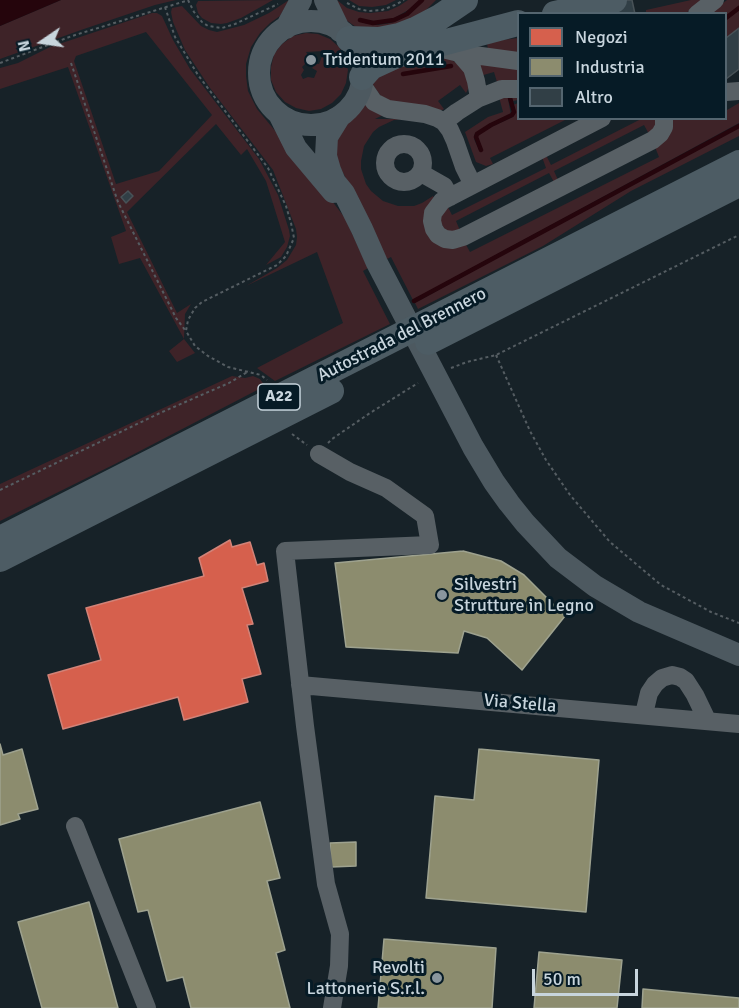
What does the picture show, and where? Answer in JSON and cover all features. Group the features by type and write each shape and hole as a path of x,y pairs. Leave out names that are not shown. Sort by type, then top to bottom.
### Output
{"highway":[{"path":"345,35 379,40 399,36 440,17 465,0"},
{"path":"563,12 614,0"},
{"path":"362,80 371,67 397,55 517,24"},
{"name":"Autostrada del Brennero","path":"0,539 739,163"},
{"name":"Autostrada del Brennero","path":"0,559 737,186"}],"main road":[{"path":"286,28 301,0"},
{"path":"325,0 345,35 356,48 360,57 362,80 356,99 340,116 327,137 326,156 330,170 335,182 344,193 377,263 454,412 494,482 525,523 558,558 594,586 639,612 739,656"},
{"path":"340,116 327,122 311,125 292,122 279,114 268,102 260,84 259,70 262,56 271,39 294,24 311,21 324,23 345,35"},
{"path":"279,114 296,148 362,229"}],"street":[{"path":"700,12 715,0"},
{"path":"430,46 459,53 517,61"},
{"path":"459,53 472,68 479,98"},
{"path":"362,80 374,102 388,109 424,114 444,122 450,130 473,185"},
{"path":"444,122 479,98 502,89 517,89"},
{"path":"598,120 442,201 433,213 432,221 438,235 453,240 463,237 653,140 664,127 664,120"},
{"path":"421,173 444,186 450,197"},
{"path":"319,454 350,472 386,488 425,516 430,545 285,551 326,884 340,934 339,966 332,1008"},
{"path":"644,714 649,693 655,684 662,678 672,675 686,681 707,720"},
{"name":"Via Stella","path":"300,685 739,724"},
{"path":"75,826 147,1008"}],"path":[{"path":"0,63 72,36 188,0 202,22 208,26 222,28 284,1"},
{"path":"343,0 368,11 382,10 404,0"},
{"path":"165,7 175,37 198,75 268,168 286,206 294,238 286,256 277,265 202,302 195,308 188,320 186,331"},
{"path":"71,63 118,202 176,318 195,346 208,356 228,367 261,375 269,382"},
{"path":"448,369 496,355 739,235"},
{"path":"496,355 546,460 570,495 610,542 661,585 711,612 739,623"},
{"path":"0,490 249,372"},
{"path":"319,454 332,439 370,412 418,383"}],"shaded area":[{"path":"0,0 61,0 0,26"},
{"path":"61,0 176,0 155,5 0,59 0,26"},
{"path":"273,0 241,18 221,24 211,23 202,18 196,5 198,1"},
{"path":"289,0 280,16 260,33 251,47 246,64 248,91 257,109 345,218 368,268 363,271 390,324 275,381 257,368 343,323 317,252 246,286 287,260 296,245 296,229 273,170 210,88 185,50 171,12 172,8 182,6 201,26 217,32 244,25"},
{"path":"337,0 347,8 370,13 388,11 408,0 420,0 391,20 360,19 364,23 378,25 399,20 424,0 436,0 403,28 359,29 343,18"},
{"path":"349,0 396,0 386,5 372,7 359,6"},
{"path":"701,0 687,12 646,12 646,10"},
{"path":"727,0 739,0 739,7 727,16 727,12 712,12"},
{"path":"739,10 739,28 727,37 727,19"},
{"path":"152,13 162,16 190,69 259,159 278,195 290,236 281,257 266,265 285,242 266,181 247,149 241,155 216,124 127,212 177,313 191,304 185,314 184,339 140,258 119,264 111,237 126,231 68,67 0,89 0,68 18,63 50,47","holes":["146,32 212,115 159,171 116,184 74,61 76,56"]},
{"path":"306,33 318,34 330,39 339,47 345,58 348,70 341,94 321,109 309,111 285,102 276,92 271,80 274,54 293,36","holes":["324,51 319,64 313,63 312,68 317,71 314,78 303,79 302,67 307,62 306,58 310,58 306,52"]},
{"path":"517,38 517,54 488,51 487,42"},
{"path":"437,56 450,59 458,64 468,75 469,87 466,93 460,85 438,101 444,109 440,111 385,102 372,83 384,68"},
{"path":"473,62 517,67 517,82 497,82 494,72 480,76"},
{"path":"517,92 517,100 508,99 511,115 490,124 474,135 479,150 482,149 478,135 513,117 515,113 513,105 517,103 517,120 565,120 490,158 493,164 486,166 476,162 465,132 488,117 503,112 499,97"},
{"path":"365,98 383,115 375,119 402,119 379,127 364,146 361,169 366,184 383,201 398,206 414,206 433,196 435,200 426,217 465,243 470,252 659,157 655,147 669,120 727,120 727,110 739,103 739,123 413,300 391,257 387,259 339,165 336,143"},
{"path":"639,120 658,120 650,136 644,125 554,171 558,180 554,182 549,173 456,221 461,233 447,233 437,217 447,205 452,215 546,168 542,157 546,155 551,165"},
{"path":"739,127 739,136 631,191 543,246 418,309 415,303"},
{"path":"184,339 195,353 177,362 169,351"},
{"path":"232,376 245,378 253,376 260,379 265,386 0,521 0,484"}],"building: Negozi":[{"path":"230,540 232,547 250,542 257,565 264,563 268,581 242,588 253,624 247,625 261,674 242,679 248,702 184,720 178,697 63,729 48,675 101,660 86,608 204,576 199,558"}],"building: Industria":[{"name":"Silvestri Strutture in Legno","path":"463,551 501,561 524,575 565,616 522,670 487,638 464,631 458,653 346,647 335,563"},
{"path":"0,744 3,755 22,749 38,809 18,814 20,819 0,825"},
{"path":"479,749 599,760 586,912 426,898 435,796 474,800"},
{"path":"260,802 280,878 267,881 285,950 276,953 290,1008 191,1008 183,977 167,981 148,910 138,912 119,839"},
{"path":"356,842 356,866 331,867 330,843"},
{"path":"89,902 118,1008 42,1008 18,922"},
{"name":"Revolti Lattonerie S.r.l.","path":"384,939 496,948 492,1008 378,1008"},
{"path":"539,952 622,960 617,1008 534,1008"},
{"path":"643,989 739,998 739,1008 642,1008"}],"building: Altro":[{"path":"605,0 632,0 635,12 608,12"},
{"path":"739,28 739,69 727,78 727,37"},
{"path":"128,191 133,196 126,203 121,197"}],"waterway":[{"path":"360,20 373,23 394,20 407,14 422,0"},
{"path":"727,17 739,8"},
{"path":"403,74 451,66"},
{"path":"481,150 477,134 512,115 514,112 510,98"},
{"path":"414,301 739,126"}],"place":[{"name":"Tridentum 2011","path":"311,60"},
{"name":"Silvestri Strutture in Legno","path":"442,595"},
{"name":"Revolti Lattonerie S.r.l.","path":"437,978"}]}
